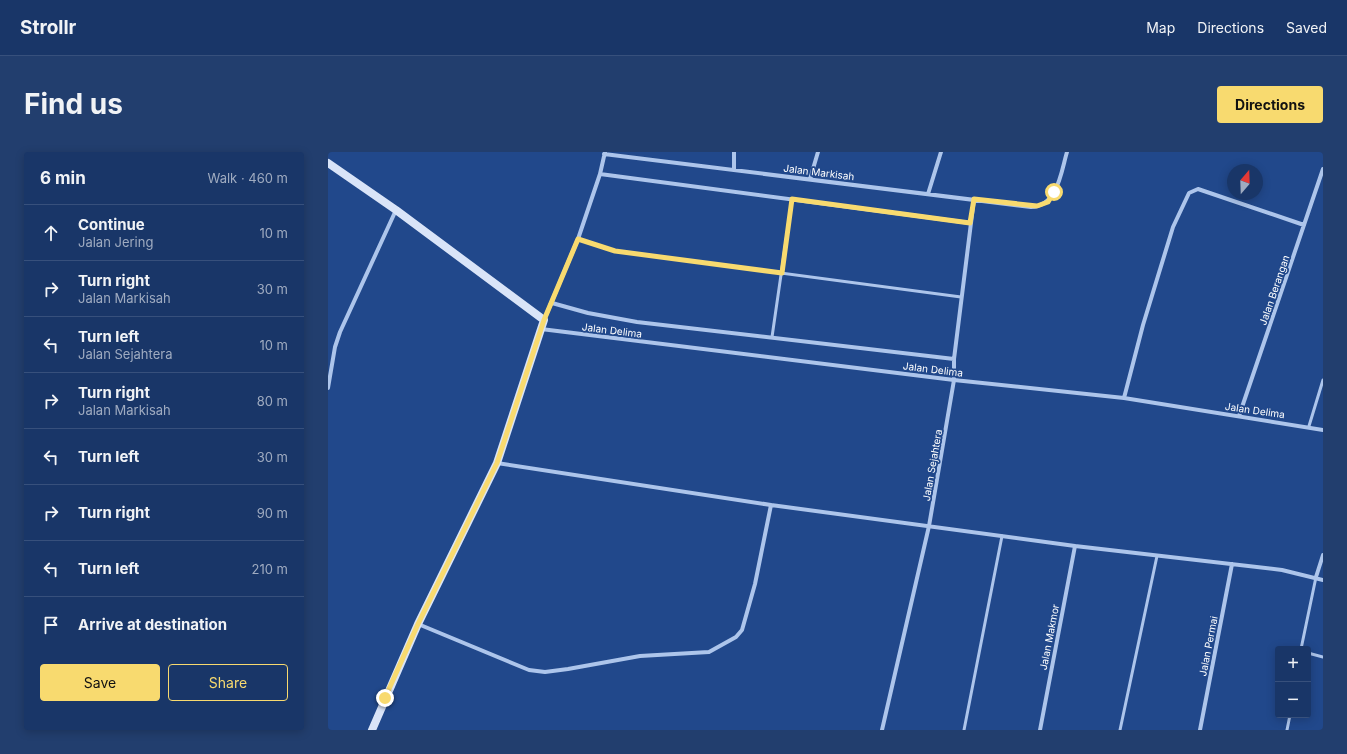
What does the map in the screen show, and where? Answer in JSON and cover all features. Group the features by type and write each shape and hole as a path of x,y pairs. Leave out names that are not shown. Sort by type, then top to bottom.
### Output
{"street":[{"path":"734,152 734,169"},
{"path":"810,179 818,152"},
{"path":"928,194 941,152"},
{"name":"Jalan Markisah","path":"604,153 1031,207 1043,205 1052,197 1067,152"},
{"path":"372,730 418,624 497,463 544,320 578,239 600,174 604,153"},
{"path":"328,163 396,210 544,320"},
{"name":"Jalan Berangan","path":"1239,416 1323,169"},
{"path":"600,174 970,223"},
{"path":"1124,398 1142,325 1181,208 1189,193 1198,189 1304,225"},
{"name":"Jalan Sejahtera","path":"882,730 929,526 954,380 954,359 974,199"},
{"path":"328,388 335,347 340,332 396,210"},
{"name":"Jalan Delima","path":"552,303 615,318 954,359"},
{"name":"Jalan Delima","path":"541,329 954,380 1124,398 1309,426 1323,430"},
{"path":"497,463 771,505 1074,546 1282,570 1323,580"},
{"path":"418,624 529,670 545,672 640,656 709,652 736,637 742,630 755,584 771,505"},
{"name":"Jalan Makmor","path":"1040,730 1074,546"},
{"path":"1316,578 1323,555"},
{"name":"Jalan Permai","path":"1200,730 1232,564"}],"lane":[{"path":"772,337 792,199"},
{"path":"578,239 615,251 961,297"},
{"path":"1309,426 1323,380"},
{"path":"964,730 1002,536"},
{"path":"1120,730 1157,556"},
{"path":"1302,646 1316,578"},
{"path":"1311,654 1323,657"},
{"path":"1287,730 1289,718"}],"route":[{"path":"385,698 418,624 497,463 544,320 578,239 598,247 615,251 782,273 792,199 970,223 974,199 1031,207 1043,205 1048,202 1054,192"}]}
